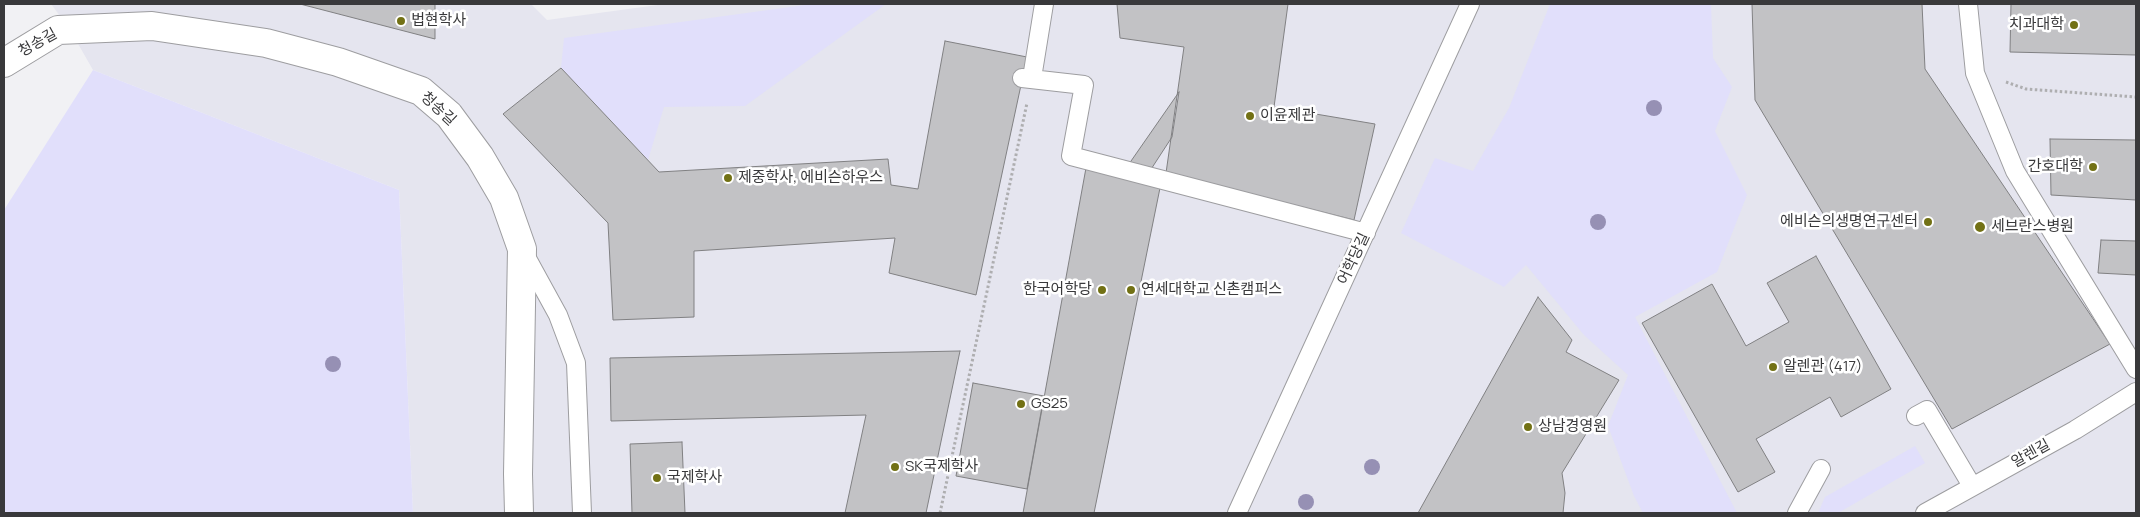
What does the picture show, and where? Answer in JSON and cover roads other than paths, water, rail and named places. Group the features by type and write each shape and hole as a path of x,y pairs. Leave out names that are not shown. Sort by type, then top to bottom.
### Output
{"street":[{"name":"청송길","path":"4,63 58,30 152,26 266,43 338,62 421,91 449,115 480,157 504,198 522,249 519,513"}],"lane":[{"path":"1044,4 1027,78 1084,85 1071,156 1366,233"},
{"name":"어학당길","path":"1237,513 1470,4"},
{"path":"1968,4 1975,73 2015,170 2136,369"},
{"path":"522,249 558,315 576,363 582,513"},
{"name":"알렌길","path":"1925,513 2075,430 2136,392"},
{"path":"1916,416 1927,410 1972,486"},
{"path":"1797,513 1821,469"}],"place":[{"name":"법현학사","path":"401,21"},
{"name":"치과대학","path":"2074,25"},
{"name":"이윤제관","path":"1250,116"},
{"name":"간호대학","path":"2093,167"},
{"name":"제중학사, 에비슨하우스","path":"728,178"},
{"name":"에비슨의생명연구센터","path":"1928,222"},
{"name":"세브란스병원","path":"1980,227"},
{"name":"한국어학당","path":"1102,290"},
{"name":"연세대학교 신촌캠퍼스","path":"1131,290"},
{"name":"알렌관 (417)","path":"1773,367"},
{"name":"GS25","path":"1021,404"},
{"name":"상남경영원","path":"1528,427"},
{"name":"SK국제학사","path":"895,467"},
{"name":"국제학사","path":"657,478"}]}
